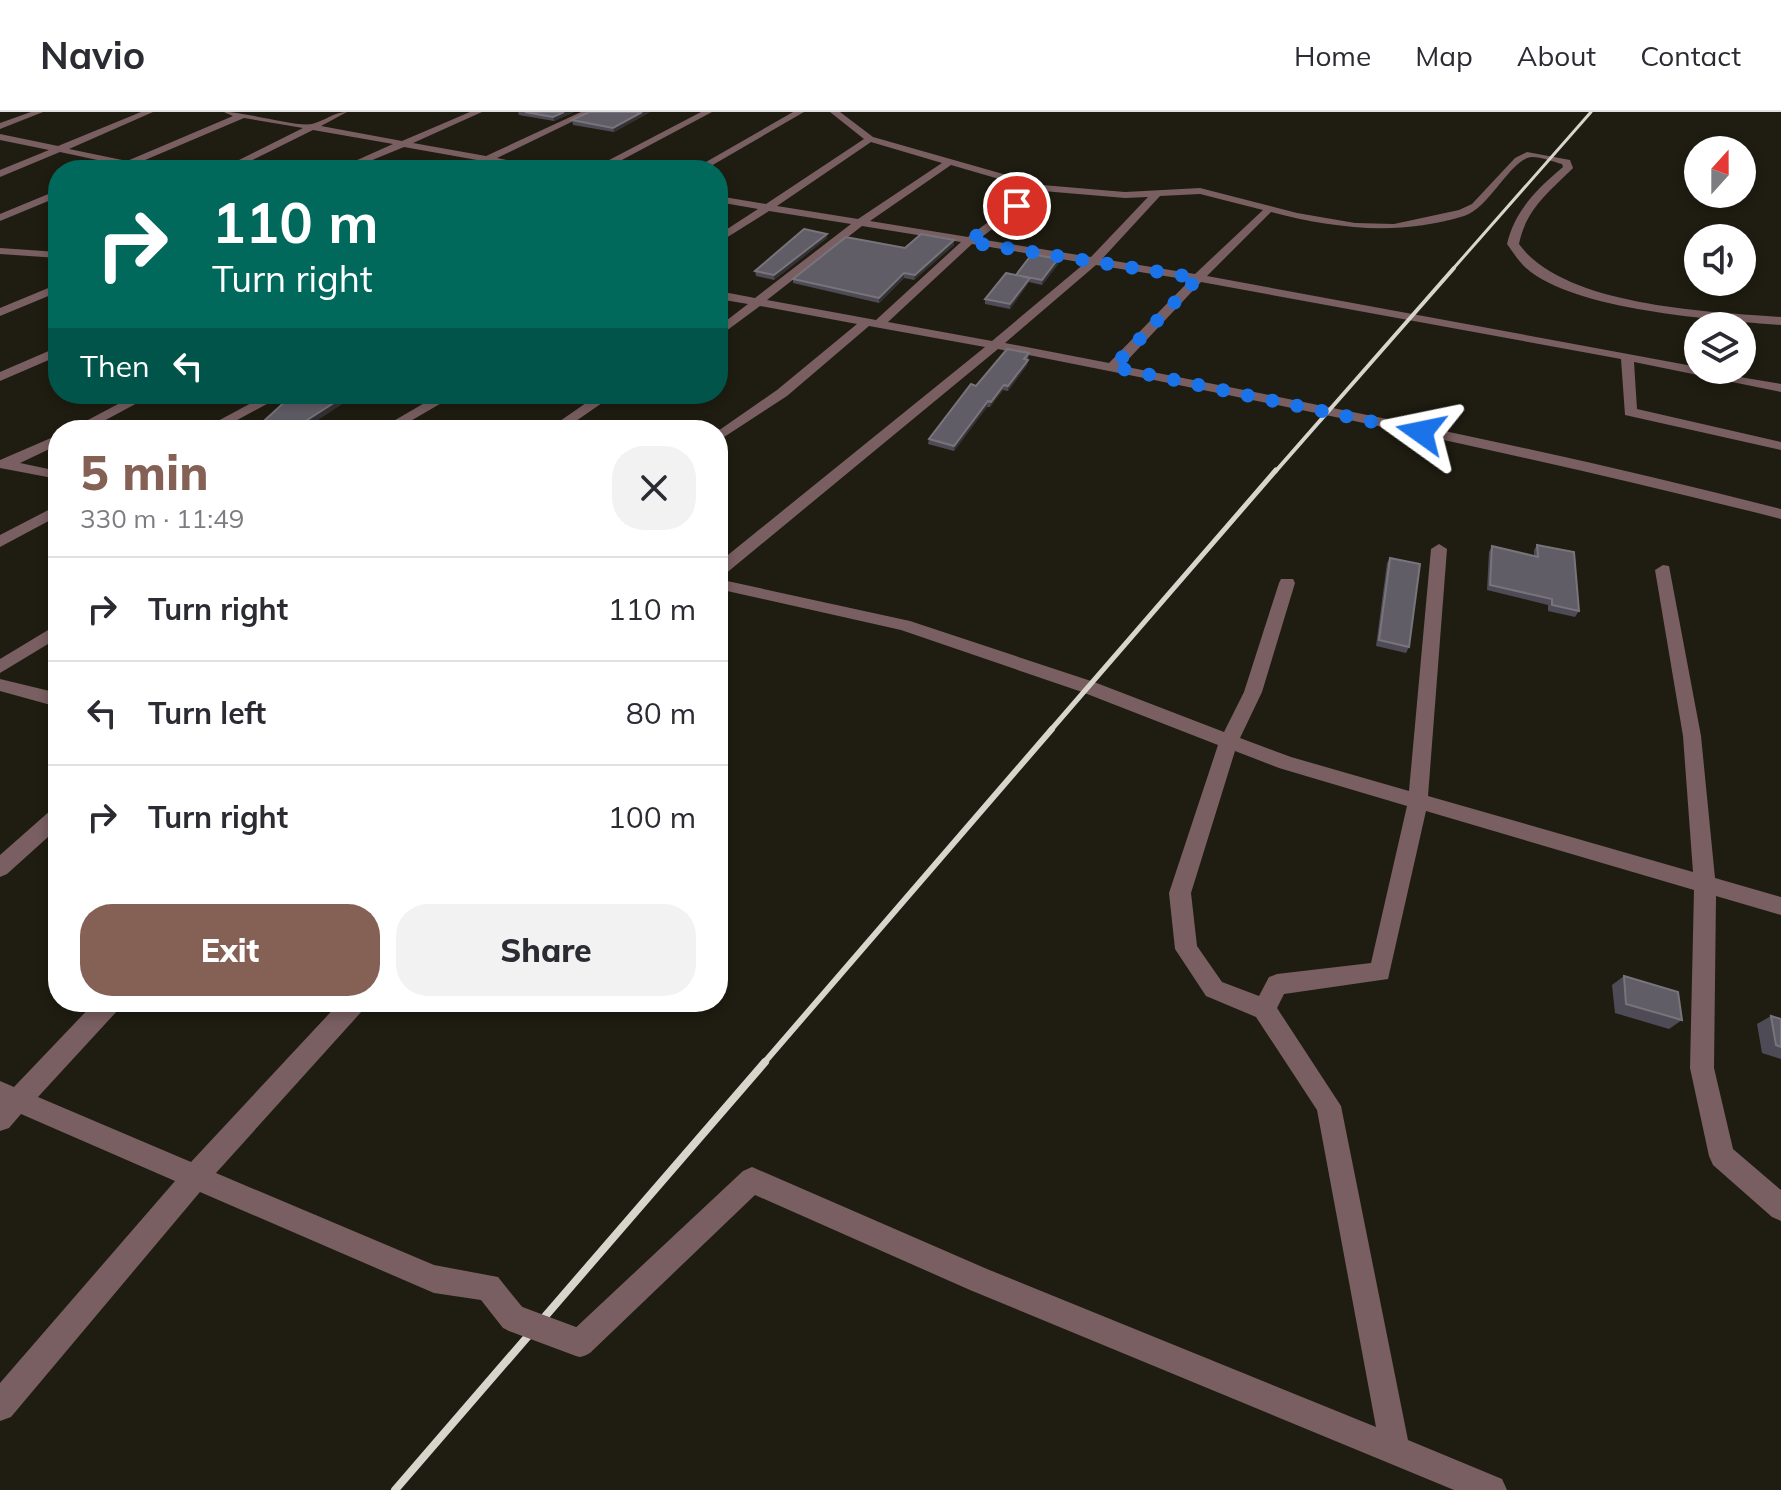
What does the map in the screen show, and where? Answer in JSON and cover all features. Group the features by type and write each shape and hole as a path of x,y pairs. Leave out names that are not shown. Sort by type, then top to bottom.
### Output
{"street":[{"path":"0,126 39,112"},
{"path":"0,174 149,112"},
{"path":"228,112 493,160"},
{"path":"244,160 343,112"},
{"path":"364,160 478,112"},
{"path":"487,159 588,112"},
{"path":"614,160 708,112"},
{"path":"715,160 800,112"},
{"path":"834,112 870,139 1041,188 1125,195 1200,191 1297,216 1355,226 1394,227 1462,213 1476,206 1518,160 1530,154 1553,157 1567,162 1568,168 1544,188 1515,226 1513,244 1532,268 1561,283 1614,297 1682,311 1781,321"},
{"path":"136,160 246,113"},
{"path":"0,137 108,160"},
{"path":"728,233 870,139"},
{"path":"728,325 858,224 950,162"},
{"path":"728,430 782,393 968,242 1041,188"},
{"path":"728,563 996,345 1094,261 1157,193"},
{"path":"0,218 48,197"},
{"path":"728,201 1198,278 1781,388"},
{"path":"1113,367 1198,278 1266,213"},
{"path":"0,251 48,254"},
{"path":"42,254 48,251"},
{"path":"0,312 48,292"},
{"path":"728,297 1113,367 1529,454 1781,514"},
{"path":"0,377 48,355"},
{"path":"1627,357 1630,412 1781,446"},
{"path":"96,420 127,404"},
{"path":"227,420 259,404"},
{"path":"403,420 432,404"},
{"path":"569,420 593,404"},
{"path":"3,465 48,444"},
{"path":"3,465 48,473"},
{"path":"0,542 48,516"},
{"path":"1264,1009 1277,984 1380,972 1418,802 1439,549"},
{"path":"1663,570 1692,736 1705,886 1702,1068 1722,1156 1781,1208"},
{"path":"1287,583 1253,692 1229,741 1180,893 1186,949 1214,989 1264,1009 1329,1106 1395,1450"},
{"path":"728,586 904,625 1088,687 1286,763 1781,906"},
{"path":"0,667 48,636"},
{"path":"0,685 48,697"},
{"path":"0,868 48,825"},
{"path":"100,1012 6,1104 195,1177 434,1279 488,1287 513,1318 580,1343 752,1180 980,1280 1491,1490"},
{"path":"0,1406 195,1177 346,1012"}],"building":[{"path":"525,112 564,112 553,117"},
{"path":"589,112 642,112 613,128 572,120"},
{"path":"804,229 827,234 774,275 755,271"},
{"path":"921,234 954,240 915,275 904,273 879,298 793,279 846,237 905,248"},
{"path":"1032,254 1058,259 1042,280 1016,275"},
{"path":"1006,273 1030,278 1010,304 985,299"},
{"path":"1007,349 1029,353 1024,359 1028,360 1008,386 1004,385 991,402 988,401 954,446 929,439 971,384 976,386"},
{"path":"282,404 332,404 307,420 265,420"},
{"path":"1537,545 1574,552 1579,611 1552,605 1552,599 1490,585 1492,546 1538,557"},
{"path":"1390,558 1420,564 1409,647 1379,640"},
{"path":"1624,976 1678,992 1682,1020 1626,1004"},
{"path":"1771,1016 1781,1019 1781,1047 1776,1045"}],"railway":[{"path":"1452,270 1591,112"},
{"path":"1275,472 1454,268"},
{"path":"1050,731 1276,470"},
{"path":"763,1064 1052,729"},
{"path":"395,1490 765,1062"}],"route":[{"path":"1017,206 968,242 1198,278 1113,367 1421,432"}]}
